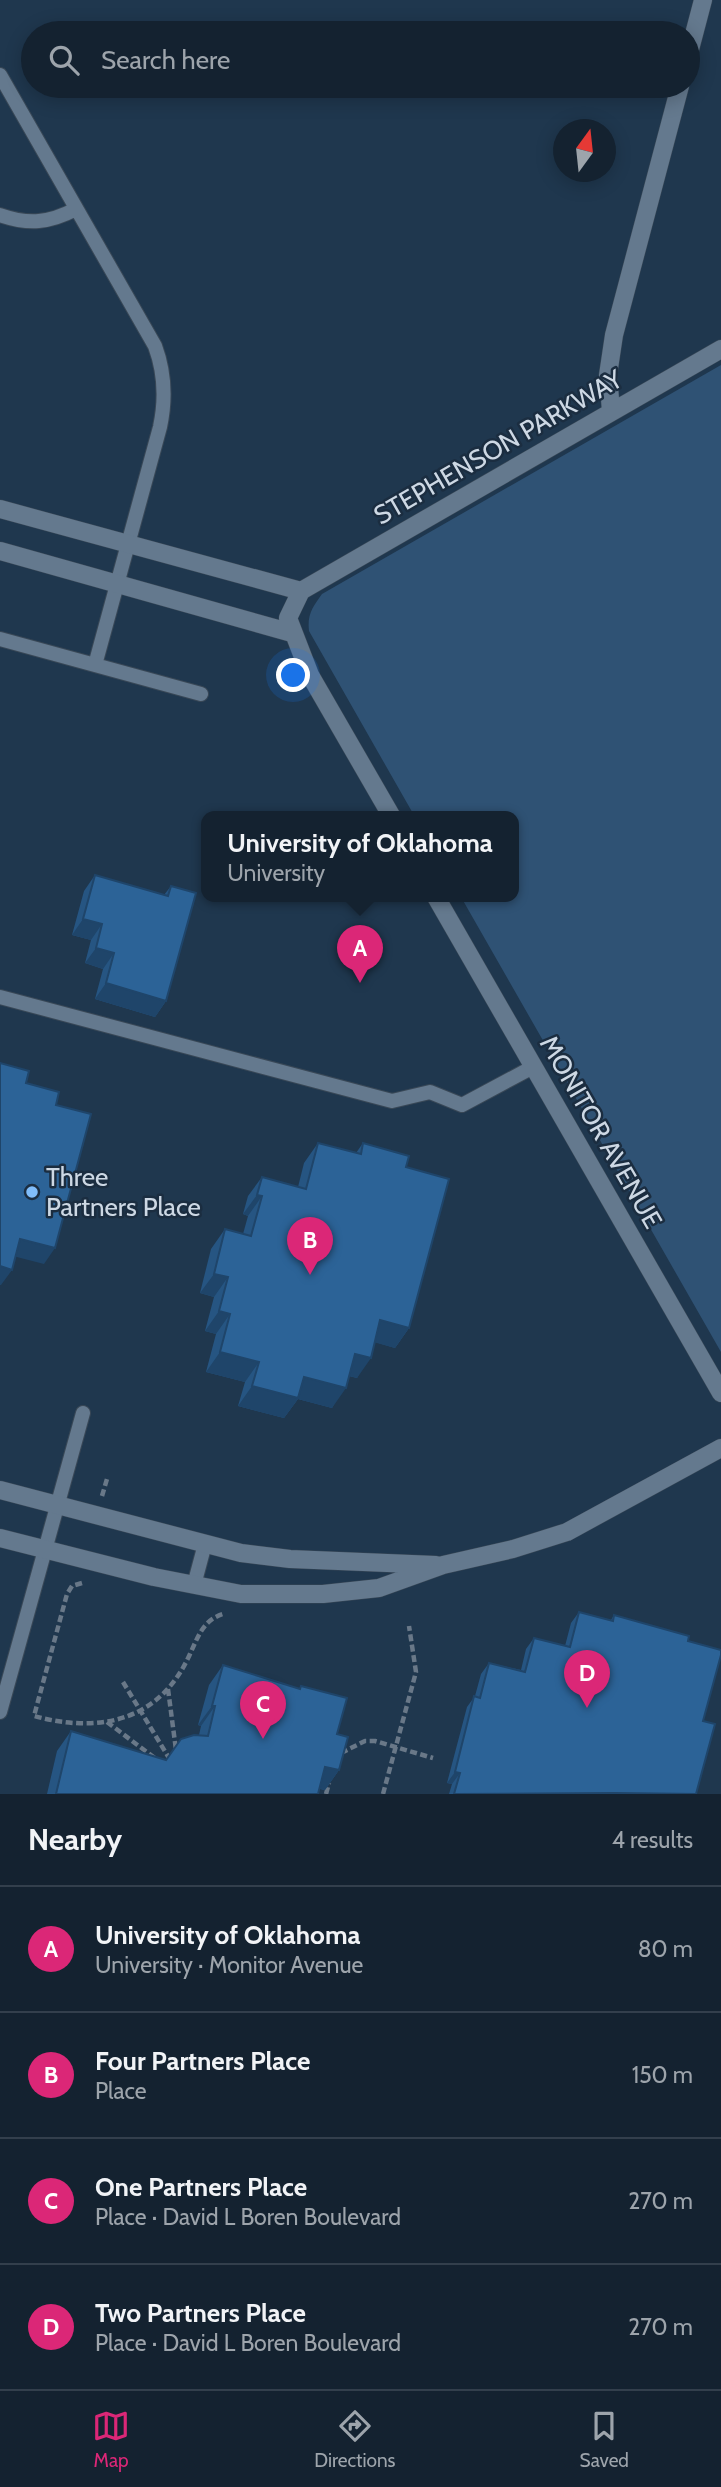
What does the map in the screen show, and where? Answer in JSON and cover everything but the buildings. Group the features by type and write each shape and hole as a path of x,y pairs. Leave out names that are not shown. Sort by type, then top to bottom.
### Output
{"street":[{"path":"697,21 703,0"},
{"path":"611,411 608,375 614,335 677,98"},
{"name":"STEPHENSON PARKWAY","path":"301,591 721,349"},
{"path":"0,509 301,591 289,618 292,633 310,675 389,811"},
{"path":"0,551 292,633"},
{"name":"MONITOR AVENUE","path":"439,902 721,1393"},
{"path":"0,1538 241,1594 323,1594 379,1588 443,1565 513,1549 567,1532 721,1448"},
{"path":"0,1490 241,1553 290,1559 374,1560 443,1565"}],"lane":[{"path":"0,76 155,346 162,370 165,393 160,427 94,665"},
{"path":"0,215 37,223 59,218 76,209"},
{"path":"0,639 201,694"},
{"path":"0,997 392,1101 429,1092 462,1105 533,1067"},
{"path":"0,1712 83,1413"},
{"path":"194,1585 205,1544"}],"path":[{"path":"102,1497 107,1479"},
{"path":"72,1586 66,1594 34,1716 77,1725 107,1722 140,1711 167,1688 206,1623 228,1612"},
{"path":"383,1794 416,1672 410,1626"},
{"path":"122,1682 169,1758"},
{"path":"167,1688 177,1756"},
{"path":"107,1722 162,1763"},
{"path":"335,1761 339,1754 365,1741 396,1746 433,1758"},
{"path":"326,1794 332,1772"}],"shaded area":[{"path":"0,0 721,0 721,1794 0,1794"},
{"path":"721,365 721,1352 464,902 519,902 519,811 412,811 309,631 311,611 322,594"}],"place":[{"name":"University of Oklahoma","path":"360,983"},
{"name":"Three Partners Place","path":"32,1192"},
{"name":"Four Partners Place","path":"310,1275"},
{"name":"Two Partners Place","path":"587,1708"},
{"name":"One Partners Place","path":"263,1739"}]}
